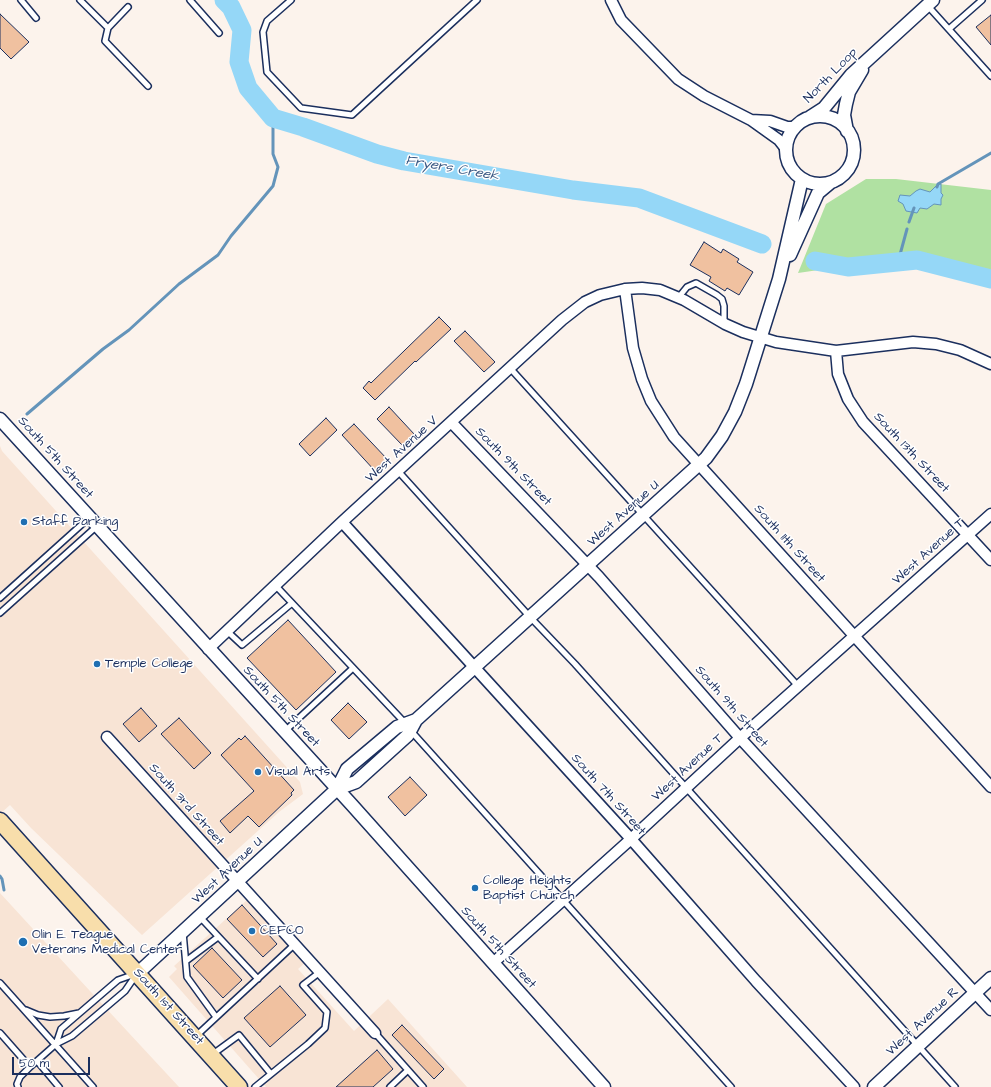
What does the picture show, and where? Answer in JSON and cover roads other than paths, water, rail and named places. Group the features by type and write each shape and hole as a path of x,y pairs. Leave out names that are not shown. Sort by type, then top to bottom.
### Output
{"main road":[{"name":"South 1st Street","path":"0,820 240,1087"}],"street":[{"path":"611,0 621,20 678,79 704,96 751,120 779,140 786,149"},
{"name":"North Loop","path":"808,119 824,108 851,75 874,52 930,3"},
{"name":"North Loop","path":"847,131 844,115 849,92 874,52"},
{"path":"826,117 834,120 841,124 847,131 852,143 853,156 846,172 832,182 813,184 795,174 790,166 786,149 790,134 795,127 808,119 826,117"},
{"path":"751,120 770,121 787,127 795,127"},
{"name":"West Avenue U","path":"780,280 802,179"},
{"name":"West Avenue U","path":"138,973 337,789 346,769 397,727 410,725 706,458 722,436 746,384 780,280 818,193 832,182"},
{"name":"West Avenue V","path":"208,649 342,522 562,320 585,302 600,295 625,289 642,288 660,290 743,332 776,342 836,351 913,342 936,344 960,350 991,364"},
{"name":"South 11th Street","path":"625,289 633,348 642,379 651,400 674,437 991,786"},
{"name":"South 13th Street","path":"836,351 838,374 848,399 863,422 991,560"},
{"name":"South 5th Street","path":"0,419 337,789 604,1087"},
{"name":"South 9th Street","path":"451,422 588,565 740,738 991,1010"},
{"name":"West Avenue T","path":"493,963 740,738 991,514"},
{"name":"South 7th Street","path":"342,522 630,839 756,981 854,1087"},
{"name":"South 3rd Street","path":"107,737 375,1033"},
{"name":"West Avenue R","path":"874,1087 991,978"}],"lane":[{"path":"21,0 36,18"},
{"path":"80,0 108,28"},
{"path":"190,0 219,33"},
{"path":"291,0 267,22 263,32 267,72 300,108 352,115 477,0"},
{"path":"949,29 982,0"},
{"path":"930,3 949,29 991,76"},
{"path":"128,7 108,28 104,41 148,86"},
{"path":"678,298 687,287 696,283 722,299 724,306 724,323"},
{"path":"510,368 798,686"},
{"path":"398,471 530,617 575,664 955,1087"},
{"path":"0,598 94,522"},
{"path":"0,613 94,522"},
{"path":"275,585 353,668 410,725 563,900 731,1087"},
{"path":"227,631 242,645 292,603"},
{"path":"284,731 353,668"},
{"path":"199,916 258,979"},
{"path":"183,931 187,977 216,1017"},
{"path":"186,961 218,937"},
{"path":"195,1036 295,944"},
{"path":"255,1087 308,1044 325,1028 327,1012 303,985 320,972"},
{"path":"56,1044 61,1028 118,980 138,973"},
{"path":"18,1087 17,1084 20,1077 30,1067 56,1044 72,1036 124,991 138,973"},
{"path":"0,982 56,1044 92,1087"},
{"path":"24,1009 38,1015 50,1017 64,1016 80,1012"},
{"path":"0,1033 30,1067"},
{"path":"375,1033 423,1087"},
{"path":"212,1055 239,1035 271,1074"},
{"path":"37,1061 59,1087"},
{"path":"390,1087 408,1070"}],"water":[{"path":"938,184 941,184 941,193 943,195 941,205 934,204 927,209 920,208 917,213 906,211 903,204 898,201 900,195 910,196 920,189 930,192"}],"waterway":[{"name":"Fryers Creek","path":"224,0 231,7 242,30 239,62 248,88 273,118 303,127 377,154 404,161 573,190 639,198 762,244"},
{"path":"27,414 103,349 129,330 179,284 218,255 231,236 273,186 278,167 273,154 273,118"},
{"path":"937,187 938,184 991,153"},
{"path":"909,222 914,208"},
{"path":"898,262 907,229"},
{"name":"Fryers Creek","path":"815,261 848,267 917,260 991,279"},
{"path":"0,876 4,890"}],"place":[{"name":"Staff Parking","path":"24,522"},
{"name":"Temple College","path":"97,664"},
{"name":"Visual Arts","path":"258,772"},
{"name":"College Heights Baptist Church","path":"475,888"},
{"name":"CEFCO","path":"252,931"},
{"name":"Olin E. Teague Veterans Medical Center","path":"23,942"}]}
